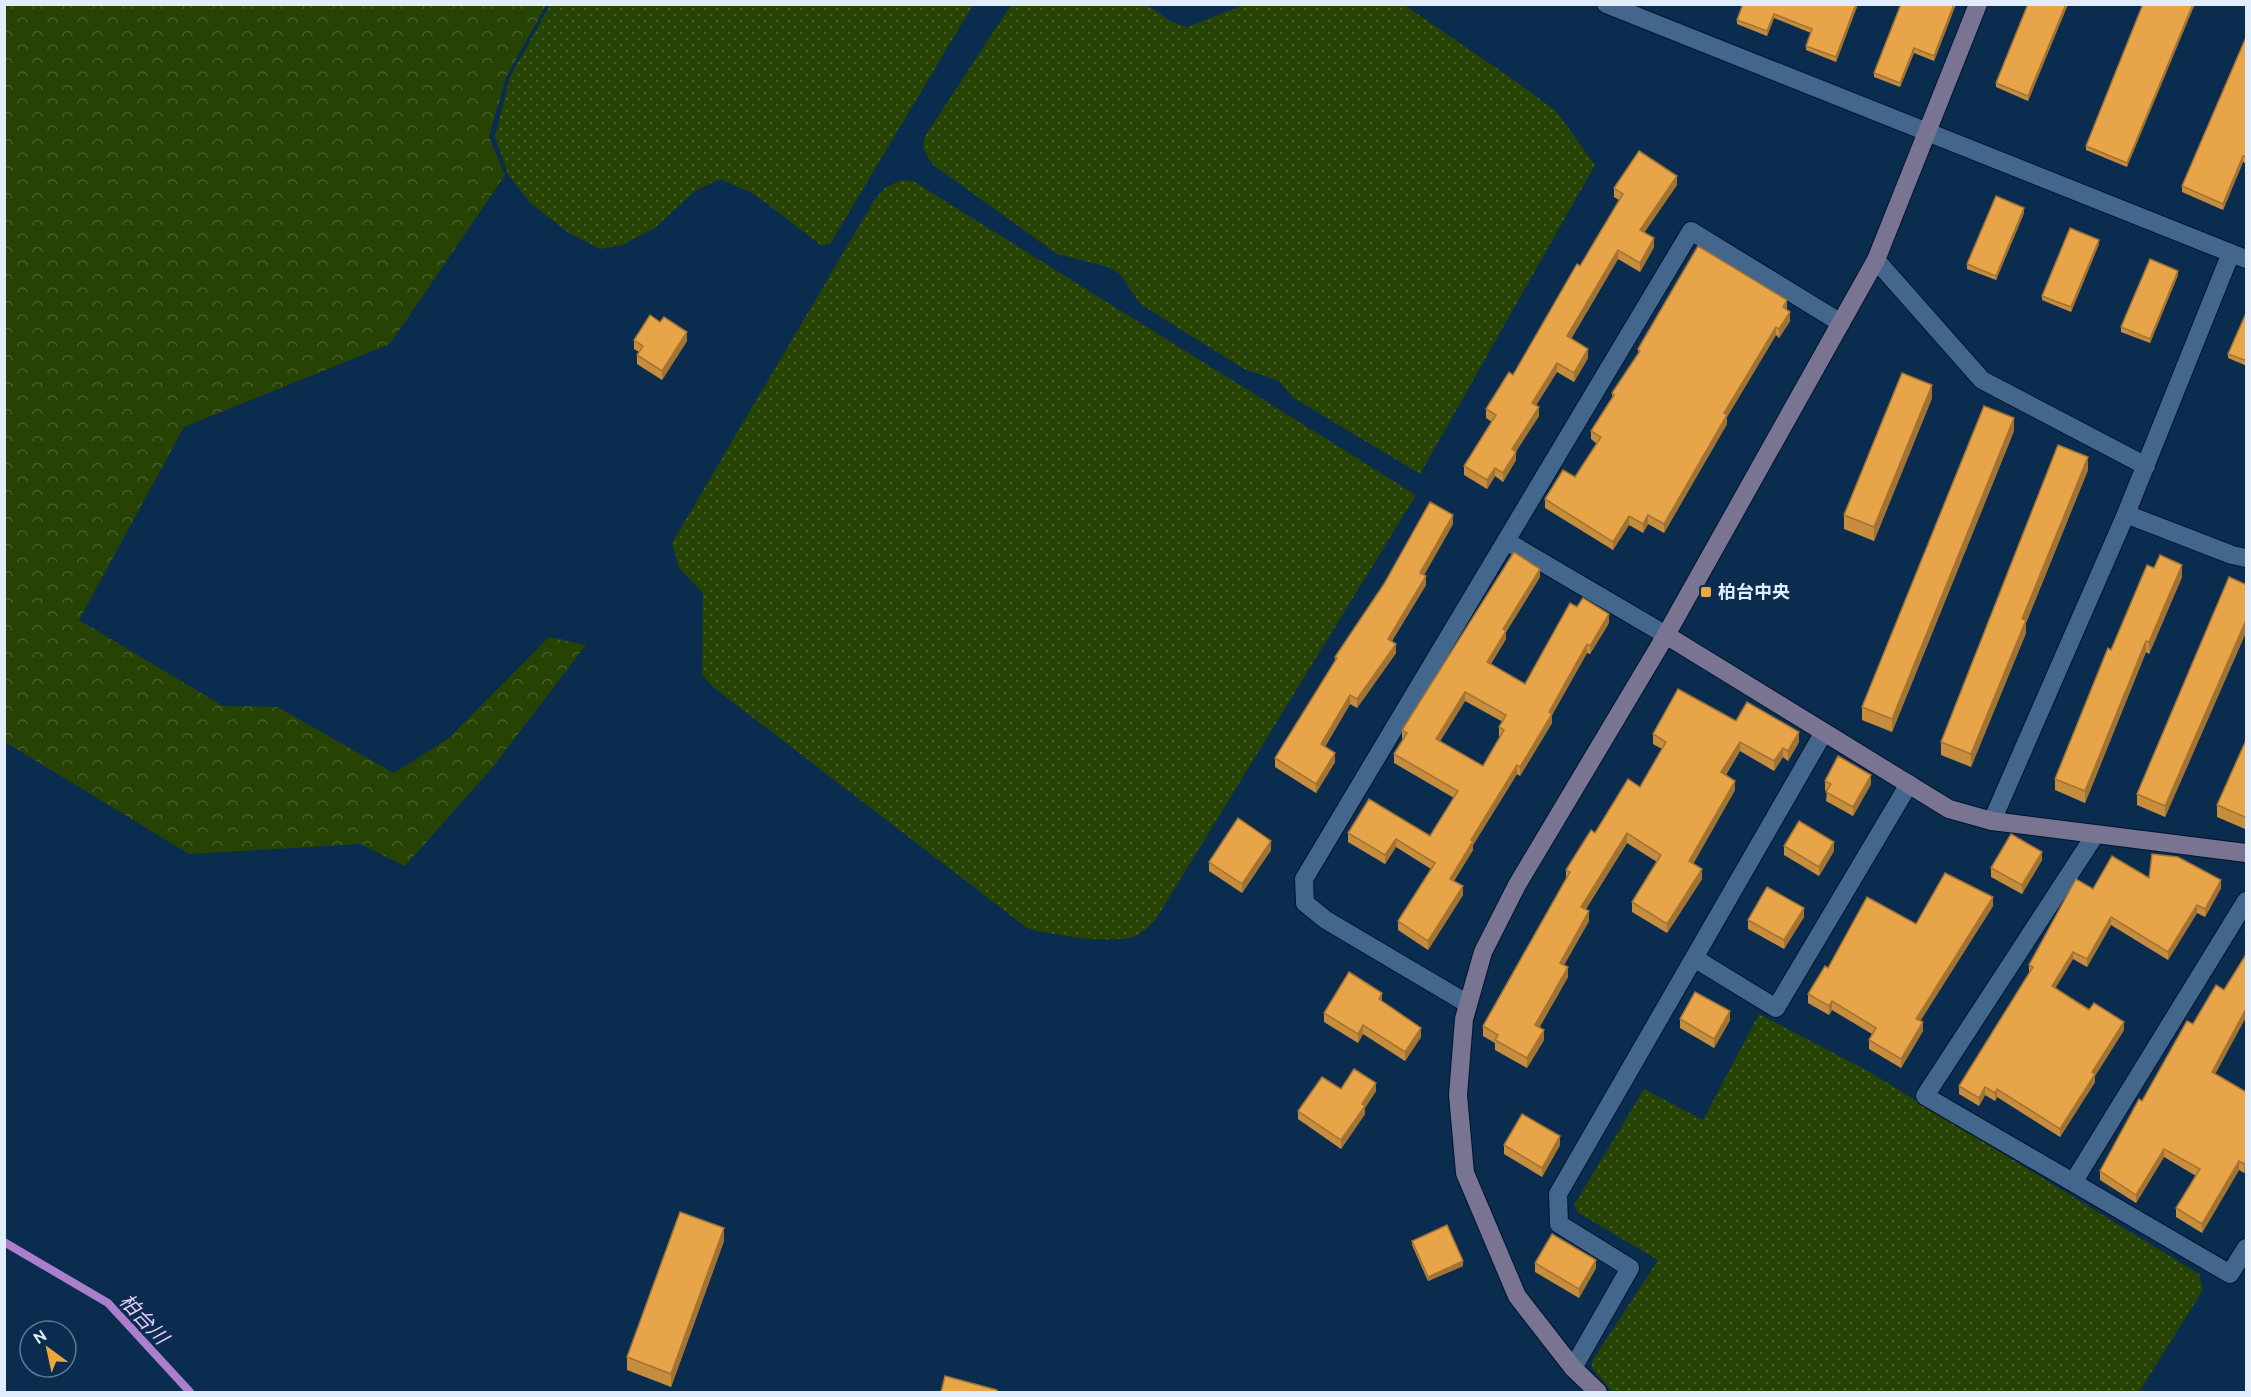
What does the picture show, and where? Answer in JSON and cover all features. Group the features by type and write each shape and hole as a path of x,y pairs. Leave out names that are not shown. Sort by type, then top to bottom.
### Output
{"street":[{"path":"1598,1392 1573,1368 1517,1296 1465,1173 1458,1095 1464,1019 1468,1004 1483,952 1517,885 1665,635 1876,260 1978,4"},
{"path":"1607,5 2239,256 1992,821"},
{"path":"1468,1004 1326,920 1305,903 1304,879 1691,231 1841,323"},
{"path":"1876,260 1982,380 2146,466"},
{"path":"2126,514 2232,555 2247,558"},
{"path":"1506,542 1665,635 1949,809 1992,821 2247,854"},
{"path":"1573,1368 1630,1268 1559,1224 1558,1194 1824,732"},
{"path":"1694,958 1776,1008 1910,784"},
{"path":"2095,835 1925,1096 2230,1274 2247,1248"},
{"path":"2074,1181 2247,901"}],"green space":[{"path":"1403,4 1557,112 1595,165 1420,474 1292,397 1279,381 1244,369 1140,304 1120,274 1108,267 1057,254 933,165 923,149 925,136 1011,5 1147,5 1172,22 1187,27 1244,5"},
{"path":"4,5 546,5 506,77 489,137 505,175 390,344 184,427 79,620 223,706 277,707 394,773 449,738 549,637 586,645 492,768 405,866 360,844 189,854 5,742"},
{"path":"550,5 973,5 830,244 822,246 754,194 720,179 695,191 655,228 622,245 600,249 569,233 530,203 508,174 495,137 510,77"},
{"path":"902,180 913,181 1416,495 1154,922 1135,936 1125,939 1097,939 1066,936 1027,928 713,687 702,675 703,593 679,568 672,543 875,199 886,187"},
{"path":"1759,1014 1868,1071 2199,1274 2203,1290 2139,1392 1612,1392 1592,1368 1592,1361 1658,1260 1577,1212 1574,1205 1644,1089 1703,1120"}],"building":[{"path":"1743,4 1856,4 1836,57 1806,46 1812,29 1774,14 1767,31 1737,20"},
{"path":"1901,4 1954,4 1934,56 1914,48 1900,83 1874,73"},
{"path":"2028,4 2066,4 2028,96 1996,83"},
{"path":"2143,4 2193,4 2127,163 2086,146"},
{"path":"2247,35 2247,157 2243,156 2223,204 2182,186"},
{"path":"1639,151 1677,176 1640,230 1654,238 1640,263 1618,250 1567,336 1588,349 1574,373 1557,363 1532,403 1539,407 1512,449 1516,452 1503,473 1495,468 1487,480 1464,466 1496,415 1486,409 1509,372 1513,375 1577,264 1580,266 1623,194 1614,188"},
{"path":"1996,196 2024,208 1996,276 1967,264"},
{"path":"2070,228 2099,240 2071,307 2042,296"},
{"path":"1698,246 1787,300 1783,307 1790,312 1779,329 1776,327 1724,413 1727,415 1664,524 1648,515 1643,524 1629,516 1613,542 1545,499 1563,470 1575,477 1601,437 1591,431 1614,395 1612,393 1640,351 1638,349"},
{"path":"2150,259 2178,271 2150,339 2121,327"},
{"path":"2247,311 2247,361 2228,354"},
{"path":"650,315 660,322 664,317 687,332 662,371 637,355 643,346 634,340"},
{"path":"1902,373 1932,385 1874,527 1844,515"},
{"path":"1984,406 2014,418 1892,719 1862,707"},
{"path":"2058,445 2088,457 2022,619 2026,620 1971,754 1941,742"},
{"path":"1430,502 1453,515 1420,573 1426,576 1388,639 1396,644 1357,699 1350,695 1321,744 1335,753 1316,784 1275,758 1337,658 1335,657 1384,584"},
{"path":"1514,552 1540,569 1503,629 1506,631 1487,662 1525,684 1570,603 1577,607 1583,598 1609,614 1590,646 1587,644 1549,712 1552,714 1520,767 1517,765 1471,840 1473,841 1450,879 1463,886 1428,941 1398,921 1435,863 1396,839 1385,855 1348,833 1369,799 1430,836 1458,791 1394,754 1407,733 1402,730","holes":["1465,692 1506,715 1499,727 1504,730 1483,766 1436,739"]},
{"path":"2160,555 2182,565 2149,642 2146,641 2085,791 2055,779 2108,648 2111,650 2147,565 2154,568"},
{"path":"2229,577 2247,585 2247,618 2165,806 2137,794"},
{"path":"1678,689 1736,721 1747,702 1799,732 1788,751 1783,748 1774,761 1740,742 1721,772 1735,781 1689,861 1702,869 1667,924 1632,902 1661,855 1627,833 1581,907 1589,911 1560,963 1568,967 1535,1025 1544,1030 1527,1058 1495,1040 1498,1035 1483,1026 1570,872 1566,870 1591,830 1595,833 1628,779 1640,787 1666,742 1653,734"},
{"path":"2247,738 2247,814 2245,817 2217,805"},
{"path":"1838,756 1871,775 1853,807 1826,792 1831,784 1825,781"},
{"path":"1238,818 1271,841 1242,884 1209,862"},
{"path":"1799,821 1834,842 1819,867 1784,846"},
{"path":"2011,834 2042,852 2022,885 1991,868"},
{"path":"2152,854 2178,857 2221,880 2205,909 2197,905 2168,952 2111,917 2087,959 2073,952 2052,986 2089,1010 2094,1003 2124,1022 2092,1072 2095,1074 2060,1129 1997,1089 1995,1093 1985,1087 1979,1098 1959,1086 2033,967 2029,965 2076,879 2093,889 2112,856 2149,878"},
{"path":"1945,873 1993,897 1916,1019 1923,1022 1901,1059 1869,1040 1876,1028 1832,1001 1829,1006 1808,994 1825,966 1828,968 1867,897 1916,924"},
{"path":"1767,887 1804,908 1784,940 1748,920"},
{"path":"2247,953 2247,1007 2212,1072 2247,1091 2247,1161 2244,1164 2239,1161 2202,1224 2176,1208 2200,1169 2164,1149 2136,1195 2100,1171 2139,1099 2142,1101 2187,1021 2193,1024 2216,985 2224,990"},
{"path":"1349,972 1382,993 1379,999 1421,1028 1405,1052 1363,1025 1358,1034 1324,1013"},
{"path":"1695,992 1730,1011 1714,1039 1680,1019"},
{"path":"1354,1069 1376,1083 1362,1104 1365,1106 1341,1140 1298,1111 1322,1077 1341,1089"},
{"path":"1522,1114 1560,1136 1542,1168 1504,1145"},
{"path":"680,1212 724,1228 671,1374 627,1357"},
{"path":"1447,1225 1463,1261 1428,1277 1412,1241"},
{"path":"1552,1234 1596,1260 1579,1289 1535,1263"},
{"path":"945,1376 997,1390 996,1392 941,1392"}],"waterway":[{"name":"柏台川","path":"4,1242 108,1303 190,1392"}],"place":[{"name":"柏台中央","path":"1706,592"}]}
